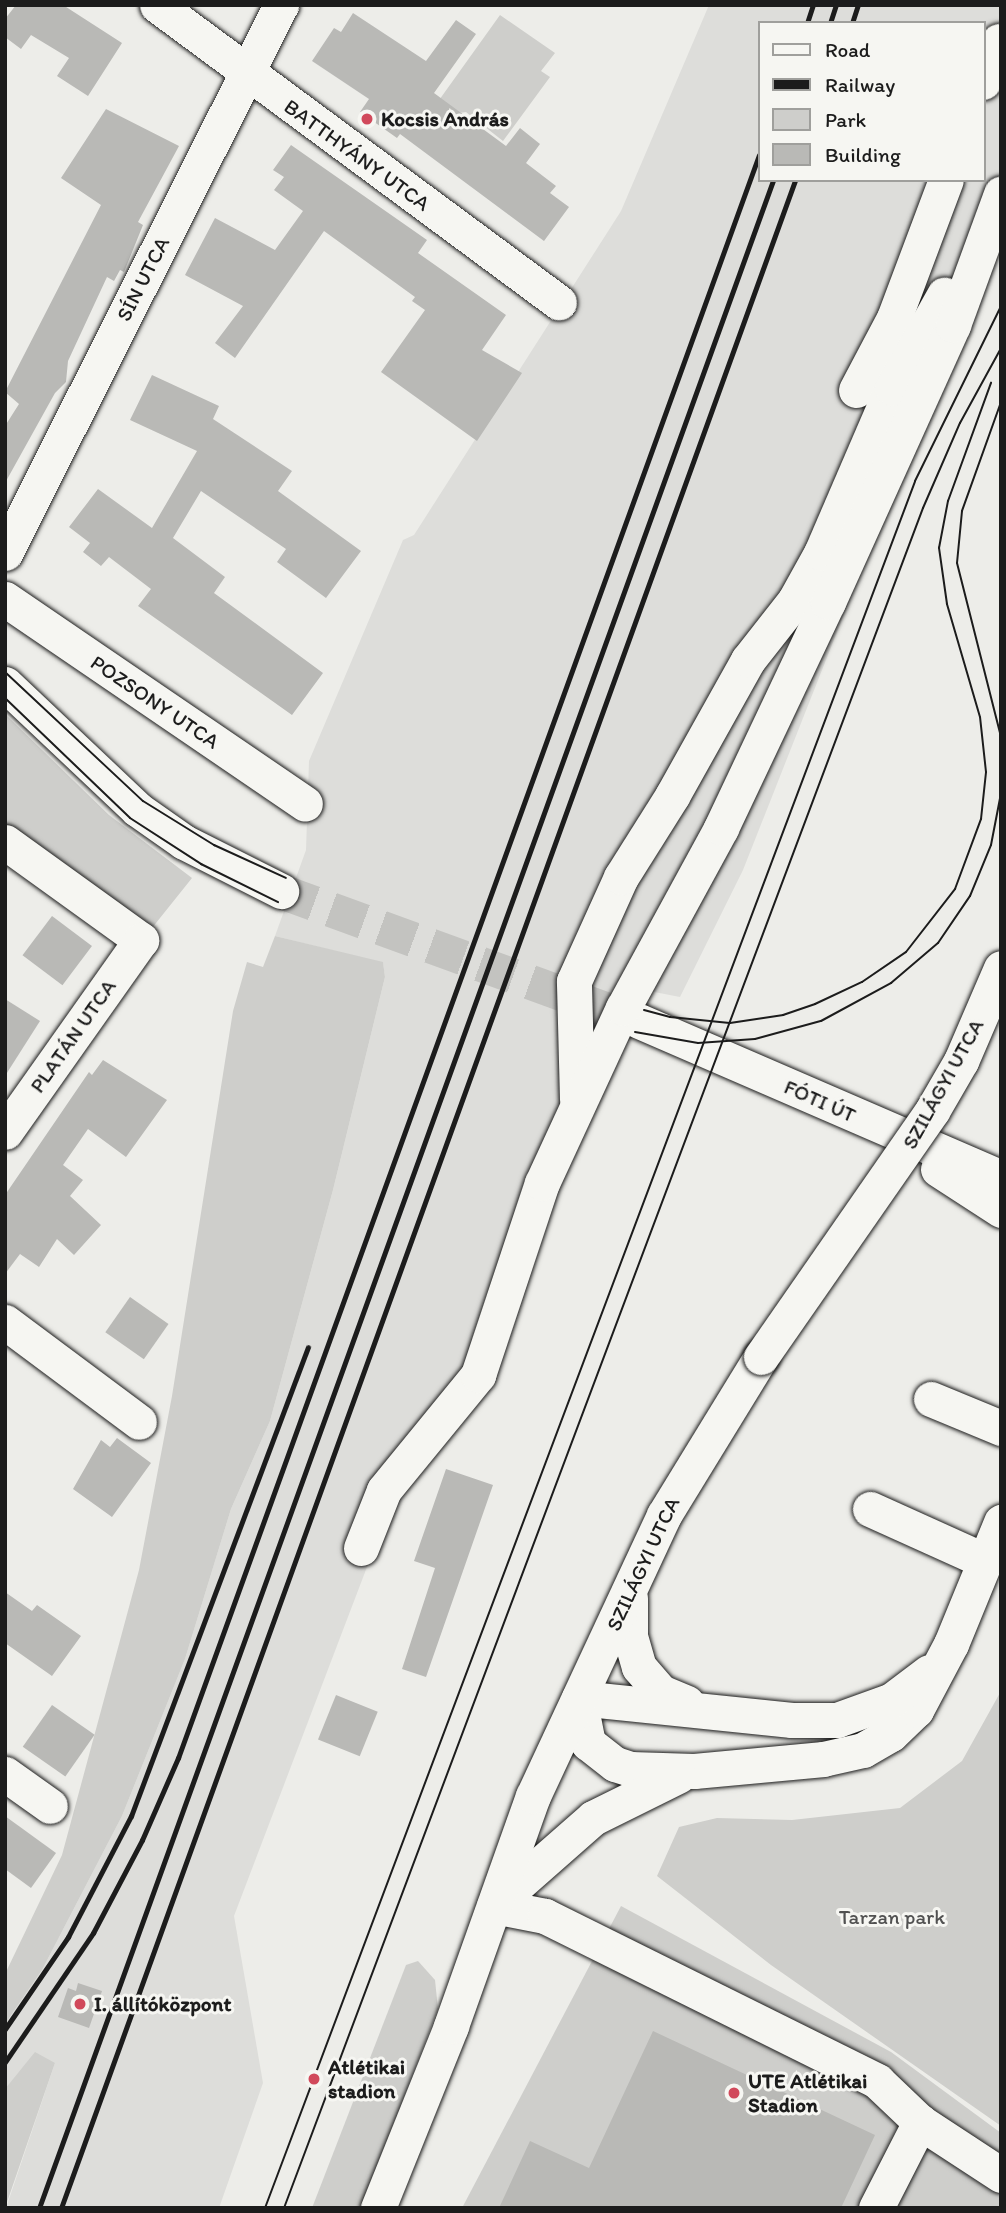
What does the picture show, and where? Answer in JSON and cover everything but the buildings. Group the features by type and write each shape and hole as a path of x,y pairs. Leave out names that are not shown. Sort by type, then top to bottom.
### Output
{"street":[{"name":"BATTHYÁNY UTCA","path":"157,5 246,74 559,302"},
{"name":"SÍN UTCA","path":"5,553 281,5"},
{"path":"985,77 1000,41"},
{"path":"856,390 894,318 945,182"},
{"path":"361,1548 384,1490 478,1375 542,1183 624,1009 721,828 834,589 953,325 1001,194"},
{"path":"577,1109 575,981 621,877 673,796 748,660 795,600 815,564 892,388 1001,194"},
{"name":"POZSONY UTCA","path":"5,599 305,804"},
{"path":"5,684 137,809 184,842 281,891"},
{"name":"PLATÁN UTCA","path":"5,842 141,940 5,1132"},
{"name":"SZILÁGYI UTCA","path":"378,2208 494,1906 533,1796 663,1515 698,1455 932,1111 961,1061 1001,968"},
{"name":"FÓTI ÚT","path":"639,1021 1001,1178"},
{"path":"872,1124 1001,1210"},
{"path":"5,1322 139,1422"},
{"path":"931,1399 1001,1428"},
{"path":"870,1508 985,1561"},
{"path":"941,1663 892,1700 837,1720 727,1713 579,1698 588,1743 615,1764 648,1771 694,1770 823,1759 863,1750 905,1722 941,1663 1001,1522"},
{"path":"630,1591 633,1652 648,1681 678,1701 727,1713"},
{"path":"494,1906 593,1818 622,1800 694,1770"},
{"path":"5,1774 50,1806"},
{"path":"494,1906 545,1916 877,2081 919,2122 1001,2175"},
{"path":"876,2208 919,2122"}],"shaded area":[{"path":"709,5 1001,5 1001,217 743,870 680,997 644,990 612,1070 367,1567 234,1916 263,2083 219,2208 6,2208 55,2063 5,2089 5,2024 42,1970 122,1816 185,1659 231,1509 270,1421 333,1190 385,977 383,963 275,936 306,850 309,761 403,540 414,535 621,211"}],"green space":[{"path":"500,15 555,53 541,71 550,77 503,141 466,112 452,114 437,103"},
{"path":"5,714 109,815 192,878 148,933 5,828"},
{"path":"275,936 383,962 385,977 333,1190 270,1421 231,1509 185,1659 122,1816 42,1970 5,2024 5,1974 62,1855 139,1570 172,1396 233,1011 247,962 263,967"},
{"name":"Tarzan park","path":"1001,1691 1001,2126 771,1965 657,1876 679,1827 717,1818 792,1820 900,1808 962,1761"},
{"name":"UTE Atlétikai Stadion","path":"621,1906 891,2052 1001,2133 1001,2208 462,2208"},
{"path":"418,1961 435,1980 438,2009 361,2208 312,2208 406,1965"},
{"path":"35,2052 55,2063 5,2208 5,2089"}],"tunnel":[{"path":"281,891 639,1021"}],"tram line":[{"path":"265,2208 915,481 1001,306"},
{"path":"284,2208 923,508 960,423 1001,348"},
{"path":"644,1010 670,1017 730,1023 783,1015 815,1004 862,982 906,952 955,889 981,819 986,772 980,717 947,604 939,548 948,501 991,383"},
{"path":"1001,402 962,511 957,563 1001,737"},
{"path":"5,672 143,801 214,845 286,878"},
{"path":"5,698 130,818 201,864 278,902"},
{"path":"635,1032 698,1043 755,1039 821,1021 891,983 938,943 970,896 991,845 1001,793"}],"railway":[{"path":"808,21 813,5"},
{"path":"831,21 836,5"},
{"path":"853,21 858,5"},
{"path":"5,2062 93,1933 142,1840 178,1758 758,158"},
{"path":"39,2208 772,182"},
{"path":"61,2208 794,182"},
{"path":"5,2029 68,1937 131,1816 308,1347"}],"place":[{"name":"Kocsis András","path":"367,119"},
{"name":"I. állítóközpont","path":"80,2004"},
{"name":"Atlétikai stadion","path":"314,2079"},
{"name":"UTE Atlétikai Stadion","path":"734,2093"}]}
